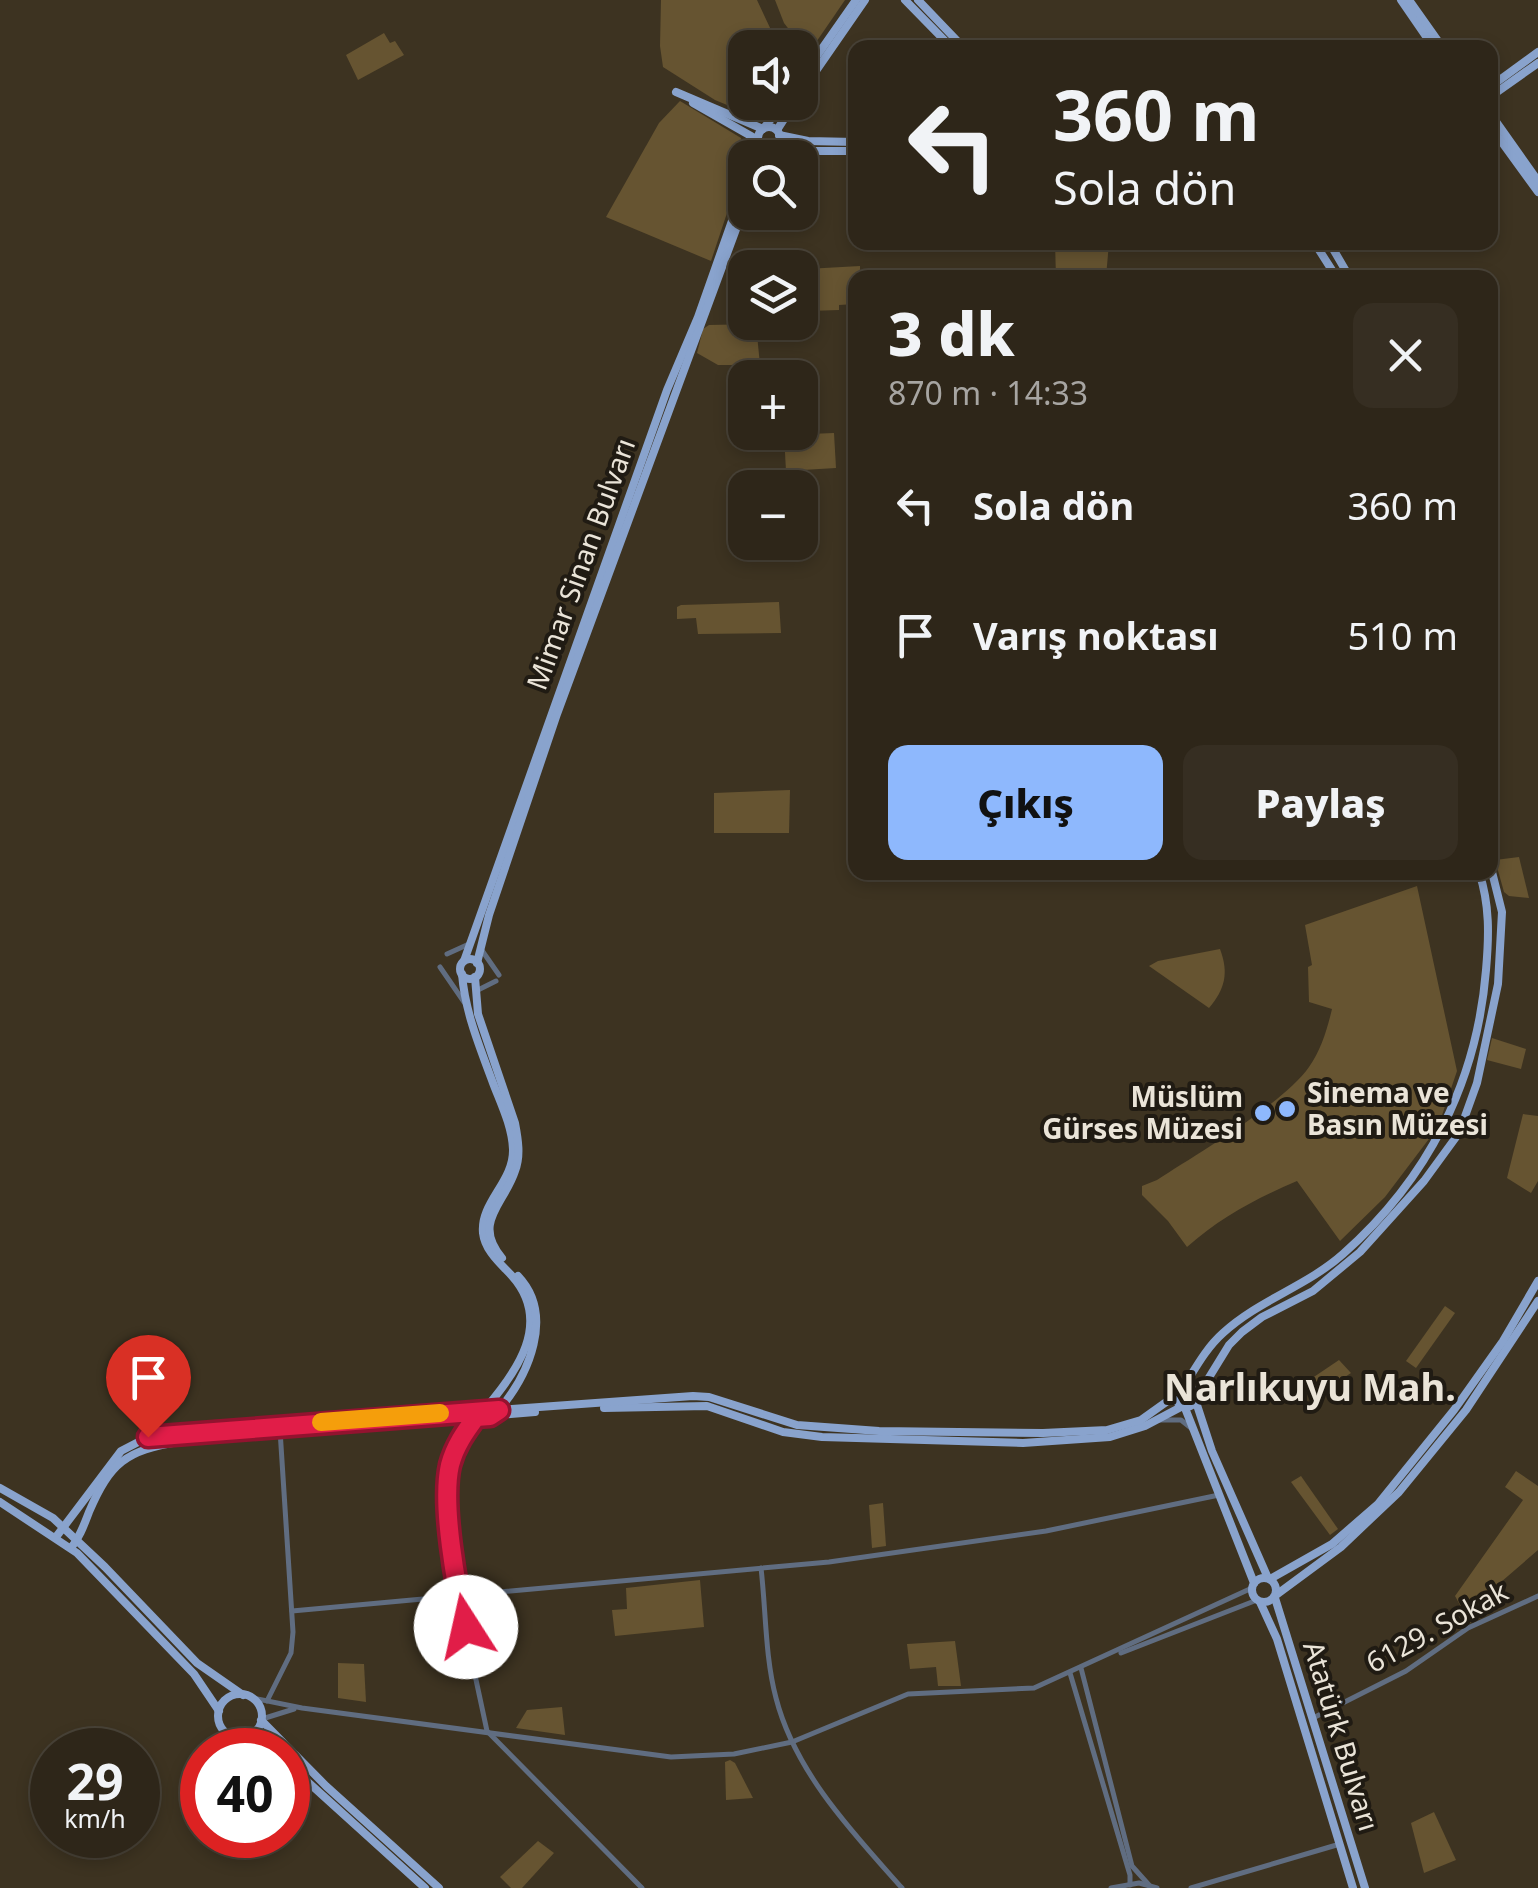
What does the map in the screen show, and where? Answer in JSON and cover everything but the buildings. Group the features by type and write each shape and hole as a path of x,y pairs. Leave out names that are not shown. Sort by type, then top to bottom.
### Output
{"main road":[{"path":"818,54 856,0"},
{"path":"818,68 865,0"},
{"path":"905,0 944,40"},
{"path":"918,0 956,40"},
{"path":"1401,0 1428,40"},
{"path":"1409,0 1437,40"},
{"path":"1498,81 1538,52"},
{"path":"1498,90 1538,63"},
{"path":"757,140 676,92 763,129 808,142 848,142"},
{"path":"759,140 770,120"},
{"path":"775,140 785,120"},
{"path":"1498,124 1538,181"},
{"path":"1498,137 1538,192"},
{"path":"818,151 848,151"},
{"name":"Mimar Sinan Bulvarı","path":"477,963 476,945 668,390 729,230"},
{"name":"Mimar Sinan Bulvarı","path":"464,961 476,945 736,230"},
{"path":"483,1415 499,1410 693,1396 709,1397 797,1426 879,1431 1042,1433 1107,1430 1141,1420 1180,1391 1220,1335 1264,1304 1307,1282 1344,1253 1429,1154 1466,1078 1480,1018 1489,913 1481,880"},
{"path":"74,1544 109,1476 138,1450 280,1430 636,1406 707,1406 783,1432 822,1437 1023,1443 1090,1440 1157,1420 1196,1400 1229,1345 1242,1332 1312,1291 1360,1252 1424,1182 1459,1133 1477,1083 1498,984 1502,912 1494,880"},
{"path":"483,1415 507,1384 519,1359 528,1338 531,1314 526,1293 484,1240 483,1218 504,1184 513,1152 506,1116 465,1003 460,967 464,961 472,960 479,969 478,1014 518,1141 515,1172 491,1219 489,1239 534,1295 538,1318 528,1359 499,1410"},
{"path":"462,974 468,978 476,976"},
{"path":"1180,1391 1253,1586 1332,1544 1378,1504 1454,1410 1503,1341 1538,1282"},
{"path":"1258,1601 1275,1596 1341,1548 1399,1492 1466,1410 1538,1301"},
{"path":"1180,1391 1192,1389 1212,1451 1269,1579"},
{"path":"59,1532 105,1470 134,1442 173,1433 280,1430"},
{"path":"0,1488 54,1518 59,1532"},
{"path":"0,1502 59,1532 197,1663 253,1698 261,1710 257,1728"},
{"path":"74,1544 194,1674 219,1711 222,1728"},
{"name":"Atatürk Bulvarı","path":"1269,1579 1275,1584 1353,1888"},
{"name":"Atatürk Bulvarı","path":"1253,1586 1307,1720 1365,1888"},
{"path":"219,1711 226,1699 243,1695"},
{"path":"261,1720 326,1786 439,1888"},
{"path":"310,1784 425,1888"}],"street":[{"path":"447,954 476,945 498,978 476,992"},
{"path":"440,967 465,1003"},
{"path":"483,1415 458,1442 446,1484 458,1596 487,1732 642,1888"},
{"path":"1157,1420 1181,1420 1193,1430"},
{"path":"267,1701 290,1654 292,1612 280,1430"},
{"path":"292,1612 761,1568 992,1540 1220,1495"},
{"path":"761,1568 775,1694 792,1742 800,1760 859,1840 902,1888"},
{"path":"253,1698 302,1708 670,1757 734,1754 792,1742 908,1694 1020,1692 1081,1668 1253,1586"},
{"name":"6129. Sokak","path":"1307,1720 1406,1671 1468,1628 1538,1596"},
{"path":"1081,1668 1258,1601"},
{"path":"1081,1668 1132,1866 1153,1887"},
{"path":"1070,1673 1130,1885"},
{"path":"261,1720 302,1708"},
{"path":"1191,1888 1340,1844"},
{"path":"1111,1888 1153,1887"}],"shaded area":[{"path":"661,0 757,0 771,30 728,30 728,105 663,67"},
{"path":"775,0 845,0 818,39 818,30 789,30"},
{"path":"384,33 404,55 358,80 346,55"},
{"path":"680,101 741,138 728,140 728,210 711,261 606,217 659,123"},
{"path":"1055,250 1108,250 1107,270 1056,270"},
{"path":"860,266 860,270 848,270 848,304 839,305 839,310 818,311 818,268"},
{"path":"728,325 728,340 758,340 760,360 728,360 728,365 718,365 697,353 703,329"},
{"path":"834,433 836,468 786,470 785,450 818,450 818,434"},
{"path":"779,602 781,633 698,634 696,618 677,619 677,607 681,605"},
{"path":"790,790 789,833 714,833 714,793"},
{"path":"1519,857 1529,898 1504,892 1498,860"},
{"path":"1417,886 1457,1071 1438,1127 1385,1197 1340,1241 1297,1181 1239,1210 1187,1247 1142,1195 1142,1186 1260,1112 1297,1081 1313,1060 1332,1009 1309,1002 1308,967 1312,965 1305,925"},
{"path":"1220,949 1224,980 1209,1008 1149,966 1158,961"},
{"path":"1492,1038 1526,1049 1521,1069 1487,1060"},
{"path":"1523,1114 1538,1116 1538,1181 1531,1193 1507,1178"},
{"path":"1445,1306 1455,1313 1416,1368 1406,1361"},
{"path":"1339,1360 1351,1373 1316,1396 1296,1389"},
{"path":"1516,1471 1538,1486 1538,1550 1501,1582 1506,1603 1470,1623 1455,1596 1523,1500 1505,1487"},
{"path":"1301,1476 1338,1529 1330,1535 1291,1482"},
{"path":"883,1503 886,1546 872,1548 869,1505"},
{"path":"700,1580 704,1627 615,1636 612,1610 627,1609 626,1588"},
{"path":"955,1641 961,1686 938,1686 936,1667 910,1669 907,1644"},
{"path":"338,1663 364,1664 366,1702 338,1698"},
{"path":"562,1707 565,1735 516,1728 527,1710"},
{"path":"730,1760 753,1798 726,1800 725,1762"},
{"path":"1434,1812 1456,1860 1424,1873 1411,1823"},
{"path":"538,1841 554,1853 522,1888 511,1888 500,1877"}],"slow traffic":[{"path":"321,1422 440,1413"}],"place":[{"name":"Sinema ve Basın Müzesi","path":"1287,1109"},
{"name":"Müslüm Gürses Müzesi","path":"1263,1113"}],"district":[{"name":"Narlıkuyu Mah.","path":"1310,1388"}],"route":[{"path":"148,1437 499,1410 490,1416 476,1417 458,1442 446,1484 458,1596 466,1627"}]}
